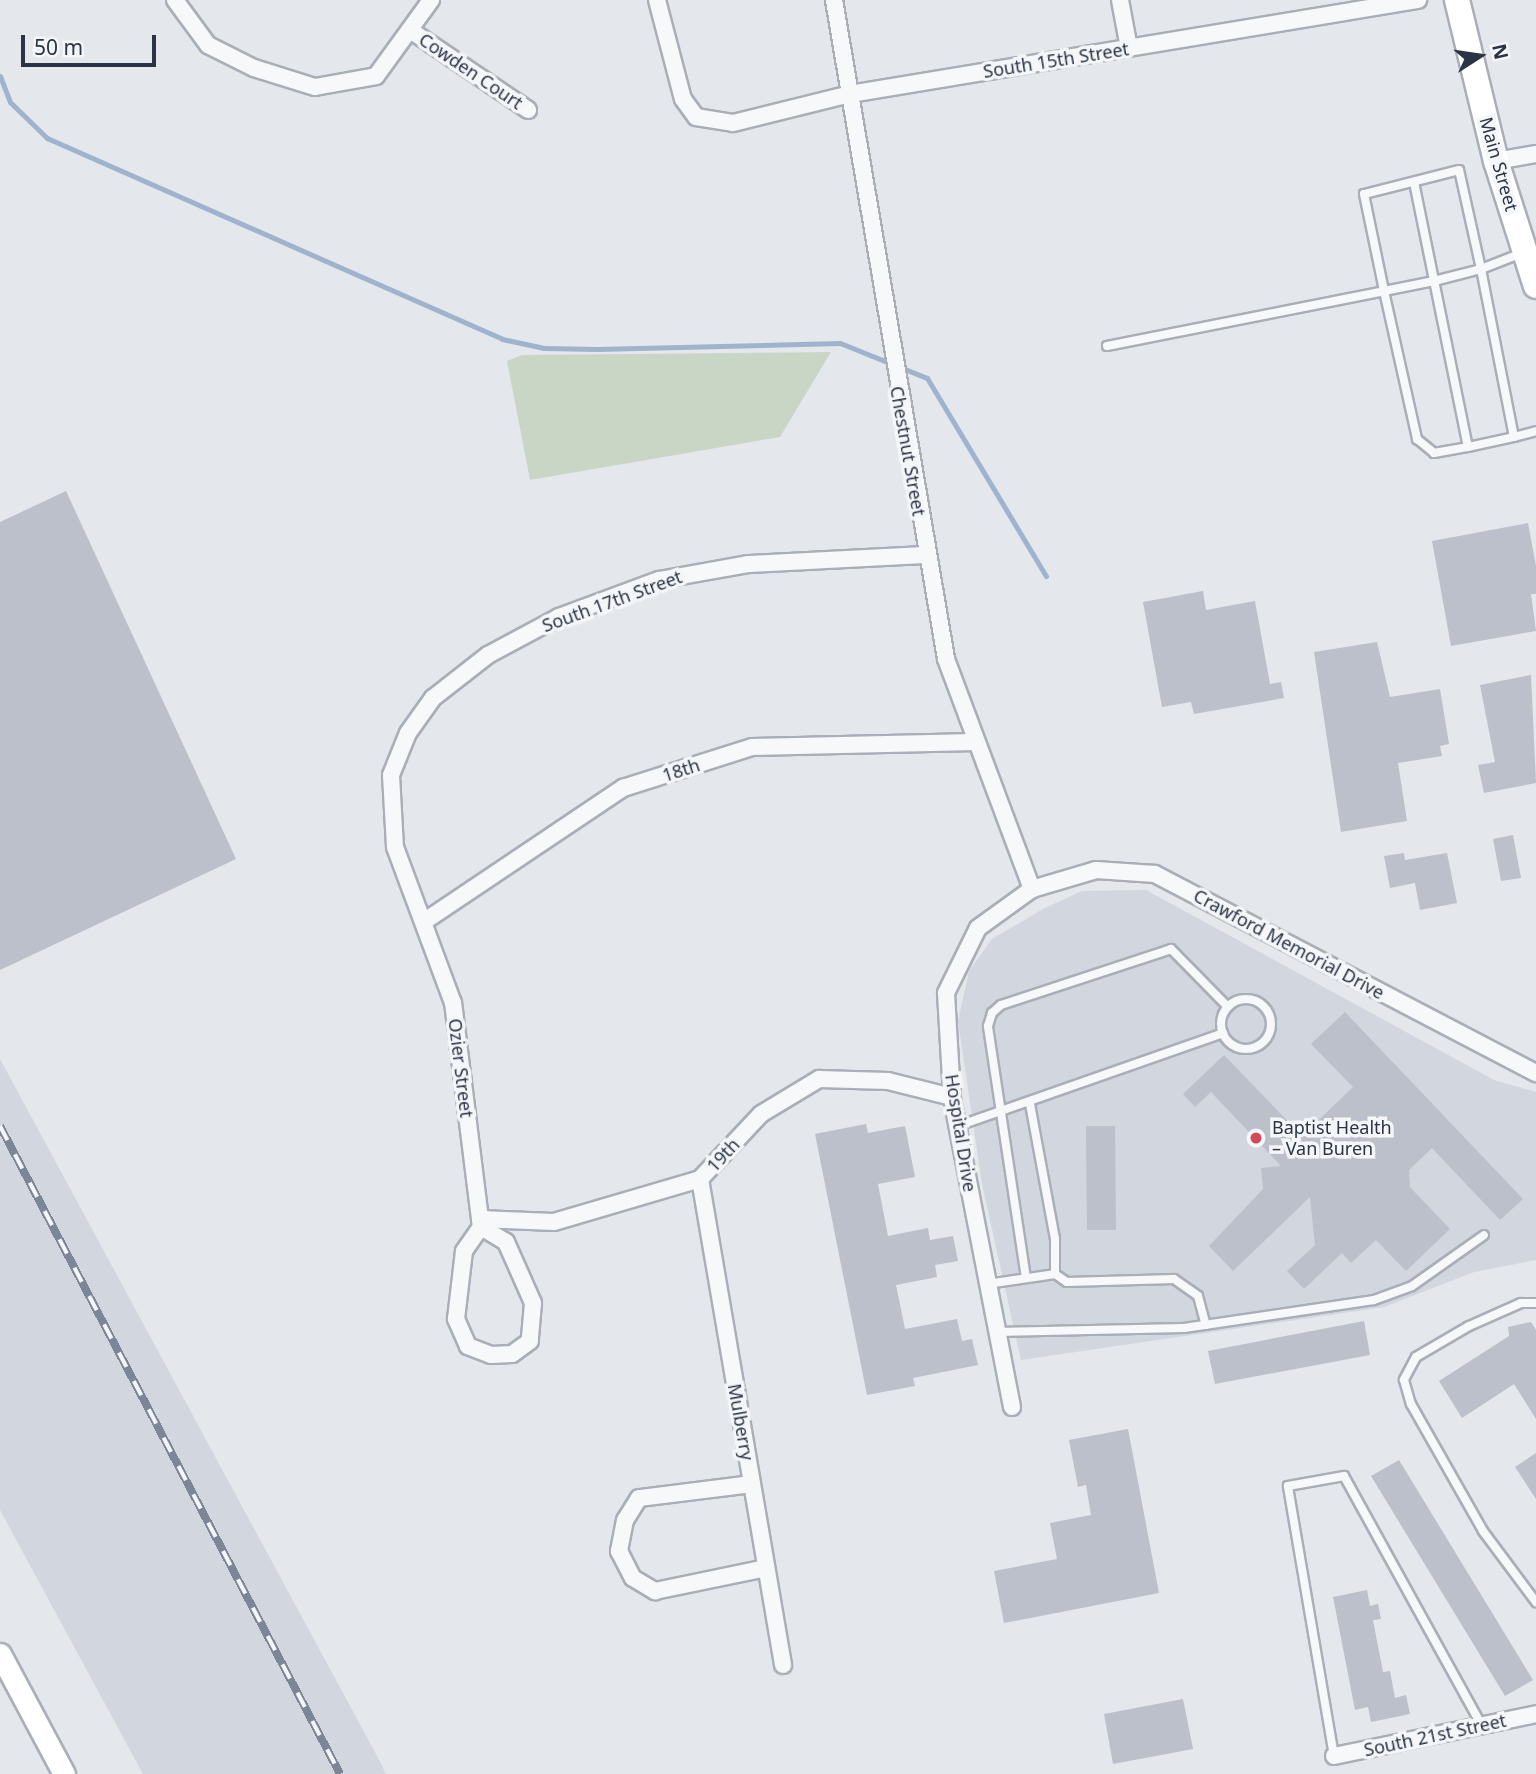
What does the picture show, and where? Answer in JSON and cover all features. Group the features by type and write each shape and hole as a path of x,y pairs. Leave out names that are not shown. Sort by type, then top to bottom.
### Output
{"main road":[{"name":"Main Street","path":"1457,0 1496,161 1536,286"}],"street":[{"path":"175,0 208,46 254,68 315,87 376,76 413,32 431,0"},
{"name":"South 15th Street","path":"657,0 683,99 696,117 733,123 850,94 1418,0"},
{"name":"Chestnut Street","path":"834,0 926,555 946,659 1031,889"},
{"path":"1120,0 1129,48"},
{"name":"Cowden Court","path":"413,32 528,110"},
{"path":"1496,161 1536,154"},
{"name":"South 17th Street","path":"425,921 395,847 391,775 408,733 433,698 459,675 559,617 659,580 748,564 926,555"},
{"name":"18th","path":"425,921 623,788 752,747 976,742"},
{"name":"Crawford Memorial Drive","path":"1031,889 1096,870 1155,874 1536,1073"},
{"name":"Hospital Drive","path":"1012,1407 952,1097 946,993 978,928 1031,889"},
{"name":"Ozier Street","path":"425,921 453,1003 481,1223"},
{"name":"19th","path":"481,1223 554,1222 700,1179 761,1114 820,1079 888,1080 952,1097"},
{"name":"Mulberry","path":"700,1179 783,1665"},
{"path":"481,1223 506,1242 533,1303 530,1341 512,1354 491,1355 468,1346 456,1319 464,1251 481,1223"},
{"path":"752,1484 639,1498 625,1520 620,1551 633,1578 655,1591 766,1567"},
{"path":"0,1654 64,1774"},
{"name":"South 21st Street","path":"1334,1756 1536,1714"}],"lane":[{"path":"1514,437 1459,170 1364,194 1417,439 1434,453 1468,447 1514,437 1536,431"},
{"path":"1414,182 1468,447"},
{"path":"1107,346 1434,281 1481,269 1525,252"},
{"path":"1026,1278 1004,1111 988,1026 1001,1005 1171,949 1228,1007"},
{"path":"1223,1033 1234,1045 1251,1048 1265,1040 1271,1024 1265,1008 1251,1000 1228,1007"},
{"path":"1223,1033 1228,1007"},
{"path":"958,1126 1030,1104 1223,1033"},
{"path":"1030,1104 1055,1239 1055,1274"},
{"path":"996,1332 1206,1325 1374,1300 1412,1286 1484,1235"},
{"path":"987,1284 1055,1274 1067,1282 1174,1279 1198,1296 1206,1325"},
{"path":"1536,1303 1521,1303 1458,1332 1416,1357 1404,1380 1411,1404 1483,1531 1536,1602"},
{"path":"1334,1756 1288,1486 1344,1476 1481,1724"}],"shaded area":[{"name":"Baptist Health – Van Buren","path":"1146,890 1494,1080 1536,1092 1536,1260 1474,1272 1384,1307 1021,1360 982,1184 958,1021 969,971 992,939 1043,909 1082,891"},
{"path":"0,1059 386,1774 143,1774 0,1510"}],"green space":[{"path":"831,352 780,437 530,480 507,361 522,355"}],"building":[{"path":"66,491 236,859 0,970 0,522"},
{"path":"1528,523 1536,566 1536,594 1531,594 1536,631 1451,646 1432,541"},
{"path":"1203,591 1206,610 1255,601 1270,684 1281,682 1284,698 1194,714 1191,702 1162,707 1143,602"},
{"path":"1377,642 1390,697 1440,689 1449,744 1440,746 1442,756 1398,763 1407,821 1341,832 1314,652"},
{"path":"1531,675 1536,783 1484,793 1478,765 1495,762 1480,685"},
{"path":"1513,835 1521,878 1501,881 1493,839"},
{"path":"1404,853 1405,860 1447,853 1457,903 1420,910 1415,883 1390,888 1384,856"},
{"path":"1345,1012 1523,1199 1500,1220 1432,1148 1409,1170 1410,1187 1450,1229 1406,1271 1376,1240 1351,1263 1342,1253 1304,1289 1287,1271 1315,1245 1310,1197 1233,1271 1209,1246 1263,1189 1261,1168 1281,1166 1211,1092 1195,1107 1183,1094 1224,1055 1302,1136 1353,1087 1311,1044"},
{"path":"866,1124 868,1133 905,1126 915,1177 878,1184 888,1236 928,1228 930,1240 953,1236 958,1261 935,1265 937,1277 896,1285 905,1329 957,1319 962,1341 972,1339 978,1365 913,1378 915,1386 867,1395 815,1134"},
{"path":"1086,1126 1115,1126 1116,1230 1087,1230"},
{"path":"1364,1321 1370,1355 1215,1384 1208,1351"},
{"path":"1531,1322 1536,1330 1536,1419 1514,1384 1462,1418 1439,1381 1509,1336 1508,1327"},
{"path":"1128,1429 1159,1593 1004,1623 994,1571 1057,1559 1050,1523 1091,1515 1086,1485 1078,1487 1069,1440"},
{"path":"1536,1453 1536,1499 1515,1467"},
{"path":"1399,1460 1533,1680 1505,1696 1371,1476"},
{"path":"1367,1590 1370,1606 1378,1604 1381,1619 1373,1620 1383,1672 1390,1671 1395,1698 1406,1695 1410,1714 1371,1722 1368,1707 1355,1710 1333,1597"},
{"path":"1183,1699 1193,1749 1113,1764 1104,1714"}],"waterway":[{"path":"0,76 10,102 47,138 502,339 544,348 597,349 840,343 927,378 1046,576"}],"railway":[{"path":"0,1126 340,1774"}],"place":[{"name":"Baptist Health – Van Buren","path":"1256,1138"}]}
